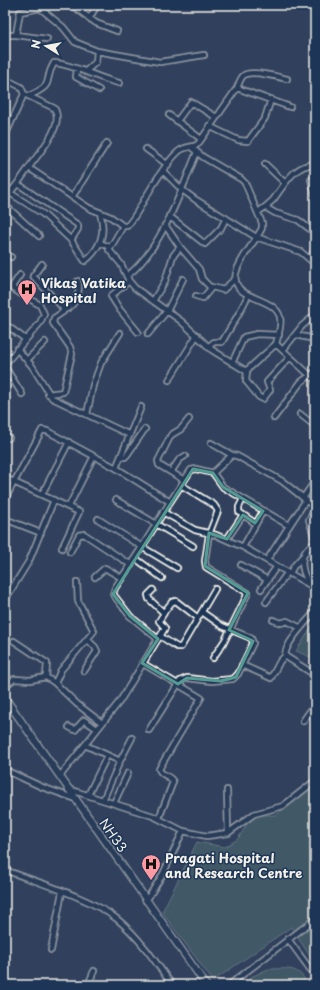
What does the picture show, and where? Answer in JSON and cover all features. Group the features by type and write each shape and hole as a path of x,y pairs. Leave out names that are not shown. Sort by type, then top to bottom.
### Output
{"main road":[{"name":"NH33","path":"5,698 206,985"}],"street":[{"path":"72,5 89,19 117,31"},
{"path":"89,19 97,5"},
{"path":"16,35 20,12 43,7 63,27 75,42 97,51 160,62 204,55"},
{"path":"5,35 47,39"},
{"path":"86,71 96,62 97,51"},
{"path":"5,136 27,95 44,89 48,85 54,63 86,71 119,83"},
{"path":"77,69 76,77 99,90"},
{"path":"247,371 208,347 197,335 135,288 128,279 121,264 110,253 110,247 123,226 130,223 163,171 179,151 183,148 198,144 209,126 237,88 243,76 247,74 269,75 287,79"},
{"path":"5,79 21,87 27,95 54,108 58,116 50,136 40,154 18,184 5,198"},
{"path":"237,88 290,107"},
{"path":"209,126 238,140 248,141 265,118 271,100"},
{"path":"177,121 191,102 216,117"},
{"path":"169,115 201,139"},
{"path":"72,197 107,143"},
{"path":"191,147 241,178 247,187 258,212 262,228 237,269 235,279 238,288 277,310 280,318 279,335 276,344 258,358 247,371 246,381 263,399 270,390 267,382 290,357"},
{"path":"146,149 168,165"},
{"path":"138,332 120,310 111,296 128,279 150,251 165,225 197,152"},
{"path":"265,164 284,182"},
{"path":"258,212 272,201 284,182 305,166 315,164"},
{"path":"29,168 89,208 111,217 123,226"},
{"path":"163,171 181,189 256,237 290,248 310,259 315,264"},
{"path":"311,180 315,195"},
{"path":"18,184 78,224 78,229 71,240"},
{"path":"10,193 43,214 71,240 85,261 100,243 104,226 100,213"},
{"path":"5,205 39,236"},
{"path":"265,207 275,213 298,220 315,233"},
{"path":"169,216 205,244 221,228 226,218"},
{"path":"165,225 180,247 199,269 202,279 210,287 223,290 235,279"},
{"path":"100,243 110,247"},
{"path":"153,301 165,280 173,256 180,247"},
{"path":"310,259 315,248"},
{"path":"5,253 11,257"},
{"path":"42,264 33,276 64,310"},
{"path":"20,275 13,285 13,289 40,305 44,314 40,323 6,363 22,394"},
{"path":"148,334 167,311 183,280"},
{"path":"48,394 63,392 71,359 70,347 53,323 54,318 70,307 78,294 78,281"},
{"path":"196,296 203,298 210,287"},
{"path":"208,347 214,342 222,342 228,328 239,315 248,295"},
{"path":"282,350 315,315"},
{"path":"5,324 25,339"},
{"path":"88,414 94,385 101,363 120,333"},
{"path":"232,363 244,337 257,334 279,335"},
{"path":"169,380 197,335"},
{"path":"295,335 315,339"},
{"path":"27,360 44,342"},
{"path":"276,344 315,380"},
{"path":"17,349 39,377 48,394 57,401 88,414 130,435"},
{"path":"274,418 301,382 315,372"},
{"path":"116,468 142,407"},
{"path":"300,414 315,426"},
{"path":"189,419 181,429 171,435 158,461 159,465 171,472 216,507 218,515 209,534 205,561 206,568 248,593 225,640 213,658"},
{"path":"121,456 125,457 127,455 145,429"},
{"path":"5,499 42,430 69,442 116,468 170,502"},
{"path":"42,494 69,442"},
{"path":"212,443 282,481 315,508 309,520 315,539"},
{"path":"213,473 232,455"},
{"path":"69,506 94,456"},
{"path":"171,472 179,460 185,456"},
{"path":"215,589 180,648 159,637 130,616 114,597 114,590 182,482 193,469 213,473 223,487 288,525"},
{"path":"5,478 69,506 77,511 79,514 62,548"},
{"path":"267,560 315,481"},
{"path":"243,499 238,510 255,523"},
{"path":"5,600 29,561 54,500"},
{"path":"116,500 157,523 193,546"},
{"path":"243,546 255,523 264,511"},
{"path":"163,512 195,530 227,539 243,546 310,585"},
{"path":"227,539 244,515"},
{"path":"5,519 41,533"},
{"path":"98,519 177,568"},
{"path":"70,552 79,535 84,534 131,565"},
{"path":"266,602 309,547 315,543"},
{"path":"302,557 303,571 310,585 315,591"},
{"path":"135,558 162,578"},
{"path":"241,565 268,580"},
{"path":"261,589 277,566"},
{"path":"96,577 104,568 122,578"},
{"path":"55,684 61,670 88,639 94,629 80,606 77,582"},
{"path":"152,590 148,595 149,598 164,612"},
{"path":"60,776 120,701 142,663 165,628 160,621 164,612 172,602 176,601 198,618"},
{"path":"149,730 178,684 187,678 212,681 233,679 238,674 252,640 229,630 202,612"},
{"path":"242,665 271,678 280,661 285,656 287,648 301,628 315,612"},
{"path":"273,620 281,623 287,621 301,628"},
{"path":"84,671 97,651 88,639"},
{"path":"14,641 47,663 46,677"},
{"path":"285,656 315,675"},
{"path":"142,663 199,695 201,699 159,769 160,772 170,777 173,782 159,818"},
{"path":"5,686 14,679 30,680 46,677 102,723"},
{"path":"303,721 315,704"},
{"path":"69,728 74,730 84,720 97,729"},
{"path":"103,800 132,738"},
{"path":"85,745 120,761"},
{"path":"88,795 107,756"},
{"path":"5,770 42,787 76,799"},
{"path":"114,803 128,773"},
{"path":"68,789 159,818 183,831 207,836 228,833 254,814 274,811 283,806 315,781"},
{"path":"227,790 228,833"},
{"path":"146,901 163,874 183,831"},
{"path":"5,870 83,901 117,919 146,949 172,985"},
{"path":"51,950 62,892"},
{"path":"229,985 315,919"},
{"path":"288,939 315,976"},
{"path":"88,985 94,971"}],"highlighted area":[{"path":"193,469 213,473 223,487 263,511 255,523 243,515 227,539 209,533 205,566 248,593 229,630 253,641 236,677 221,681 187,678 178,684 142,663 158,639 130,616 113,594"}],"green space":[{"path":"315,622 315,659 296,651"},
{"path":"315,785 315,964 291,927 213,981 162,912 197,842 225,847 238,839 250,819 260,815 276,815"},
{"path":"268,969 286,969 296,971 304,979 307,985 249,985 251,977"}],"place":[{"name":"Vikas Vatika Hospital","path":"27,306"},
{"name":"Pragati Hospital and Research Centre","path":"151,881"}]}
